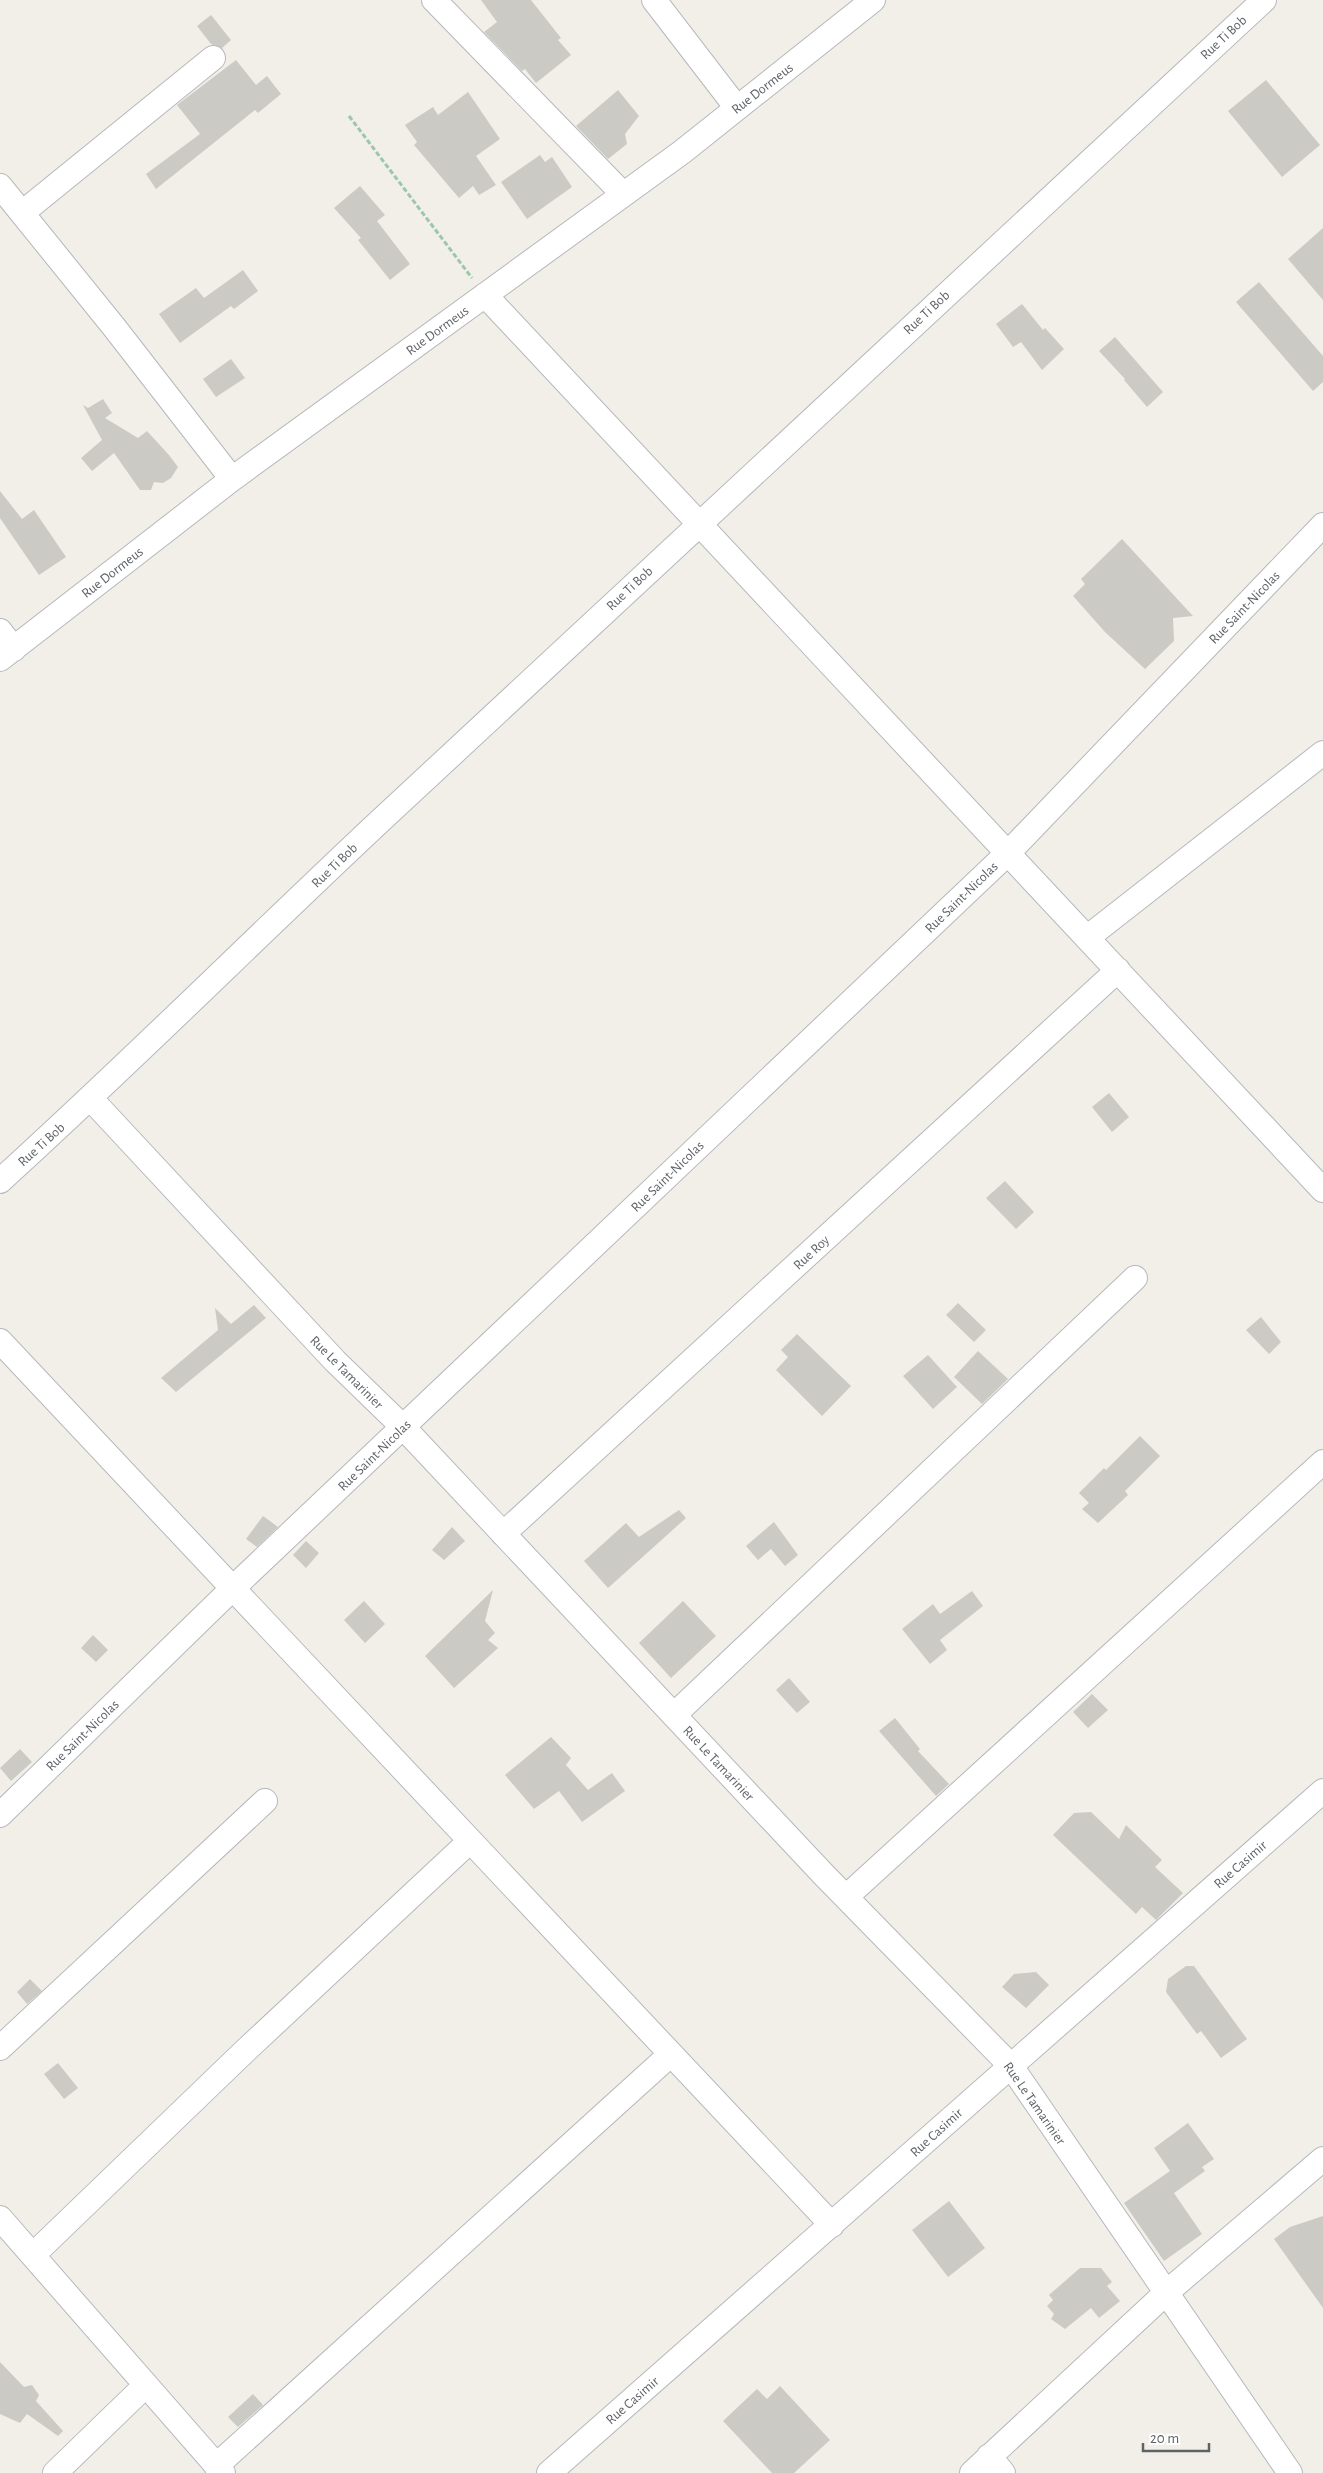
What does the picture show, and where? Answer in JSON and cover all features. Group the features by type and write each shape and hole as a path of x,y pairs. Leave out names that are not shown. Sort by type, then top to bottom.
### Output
{"street":[{"path":"434,0 623,194"},
{"path":"654,0 737,108"},
{"name":"Rue Dormeus","path":"5,646 623,194 737,108 873,0"},
{"name":"Rue Ti Bob","path":"0,1181 91,1099 355,844 699,522 1264,0"},
{"path":"22,213 214,58"},
{"path":"0,186 114,327 232,479"},
{"path":"485,295 1009,852 1323,1190"},
{"name":"Rue Saint-Nicolas","path":"0,1815 233,1588 1009,852 1323,525"},
{"path":"1088,937 1323,753"},
{"name":"Rue Roy","path":"503,1534 1118,970"},
{"name":"Rue Le Tamarinier","path":"91,1099 335,1361 403,1427 846,1898 1011,2066 1290,2473"},
{"path":"674,1715 1135,1278"},
{"path":"0,1341 832,2225"},
{"path":"846,1898 1323,1462"},
{"name":"Rue Casimir","path":"549,2473 1323,1791"},
{"path":"0,2048 265,1801"},
{"path":"33,2255 246,2050 470,1841"},
{"path":"0,2218 220,2469 671,2054"},
{"path":"972,2473 996,2464 1166,2292 1323,2159"},
{"path":"55,2473 146,2385"}],"path":[{"path":"349,116 485,295"}],"building":[{"path":"481,0 531,0 561,38 558,40 571,55 536,83 525,69 522,71 484,32 497,22"},
{"path":"211,15 231,40 222,48 211,44 197,26"},
{"path":"236,60 256,85 267,76 281,94 258,113 255,110 156,189 146,174 200,134 177,105"},
{"path":"1266,80 1320,145 1282,177 1228,111"},
{"path":"618,90 639,116 625,134 627,144 608,159 576,126"},
{"path":"468,92 500,139 476,156 496,185 479,195 473,186 459,198 414,145 417,142 405,125 433,107 438,115"},
{"path":"540,155 545,162 552,157 572,187 527,219 501,182"},
{"path":"360,186 385,215 377,221 410,264 390,280 358,240 361,238 334,208"},
{"path":"1323,228 1323,300 1288,259"},
{"path":"243,270 258,291 234,309 231,306 180,343 159,314 196,288 204,298"},
{"path":"1259,282 1323,356 1323,382 1313,391 1236,302"},
{"path":"1022,304 1043,330 1045,328 1064,349 1042,370 1021,342 1013,347 996,324"},
{"path":"1115,337 1163,392 1147,407 1125,379 1099,351"},
{"path":"231,359 245,378 216,397 203,379"},
{"path":"103,399 112,413 105,418 138,438 147,431 169,455 178,467 171,478 163,483 154,482 151,490 140,490 114,453 92,471 81,458 102,440 83,405 88,408"},
{"path":"0,491 22,519 34,510 66,557 39,575 0,518"},
{"path":"1122,539 1193,616 1173,618 1174,641 1145,669 1105,632 1073,596 1085,584 1081,579"},
{"path":"1109,1093 1129,1117 1112,1132 1092,1107"},
{"path":"1005,1181 1034,1212 1016,1229 986,1198"},
{"path":"958,1303 986,1330 974,1342 946,1315"},
{"path":"254,1305 266,1318 176,1392 161,1378 218,1330 215,1308 231,1324"},
{"path":"1261,1317 1281,1342 1269,1354 1246,1330"},
{"path":"797,1334 851,1386 822,1416 776,1370 788,1357 781,1350"},
{"path":"978,1351 1008,1379 982,1404 954,1377"},
{"path":"928,1355 957,1387 933,1409 903,1376"},
{"path":"1140,1436 1160,1456 1125,1491 1128,1495 1098,1523 1082,1509 1089,1503 1079,1493 1104,1468 1106,1470"},
{"path":"679,1510 686,1518 608,1588 584,1561 626,1523 639,1537"},
{"path":"263,1516 278,1527 257,1547 246,1539"},
{"path":"774,1522 798,1555 785,1566 771,1549 758,1560 746,1546"},
{"path":"452,1527 465,1541 444,1560 432,1550"},
{"path":"306,1541 319,1553 306,1568 293,1555"},
{"path":"493,1590 485,1621 495,1633 488,1640 498,1648 454,1688 425,1656"},
{"path":"972,1591 983,1606 940,1640 947,1650 930,1664 902,1629 933,1604 940,1614"},
{"path":"364,1601 385,1624 365,1643 344,1620"},
{"path":"683,1601 716,1636 671,1678 639,1643"},
{"path":"93,1635 108,1650 96,1662 81,1648"},
{"path":"789,1678 810,1702 797,1713 776,1690"},
{"path":"1092,1694 1108,1710 1088,1728 1073,1712"},
{"path":"895,1718 920,1749 918,1751 949,1784 936,1796 879,1731"},
{"path":"551,1737 571,1758 566,1765 588,1790 612,1773 625,1791 582,1822 559,1791 534,1809 505,1775"},
{"path":"20,1749 32,1762 11,1781 0,1768"},
{"path":"1091,1812 1119,1839 1126,1825 1162,1860 1155,1867 1183,1893 1156,1920 1142,1907 1136,1914 1053,1835 1074,1813"},
{"path":"1186,1966 1194,1966 1247,2039 1221,2058 1201,2031 1197,2034 1166,1992 1168,1979"},
{"path":"1036,1972 1049,1985 1026,2008 1002,1987 1014,1974"},
{"path":"30,1979 42,1991 27,2004 17,1992"},
{"path":"58,2063 78,2088 64,2099 44,2074"},
{"path":"1188,2123 1214,2159 1202,2167 1205,2171 1174,2193 1202,2234 1164,2261 1124,2203 1170,2171 1154,2148"},
{"path":"949,2201 985,2248 948,2277 912,2230"},
{"path":"1323,2216 1323,2308 1274,2239 1290,2227"},
{"path":"1080,2268 1101,2268 1112,2282 1107,2286 1120,2301 1099,2318 1091,2308 1065,2329 1051,2319 1054,2314 1047,2306 1053,2300 1049,2295"},
{"path":"0,2362 24,2387 32,2385 39,2395 36,2401 63,2431 58,2436 27,2414 20,2423 0,2414"},
{"path":"780,2386 830,2440 794,2473 772,2473 723,2421 757,2389 767,2399"},
{"path":"253,2394 263,2405 238,2427 228,2417"}]}
